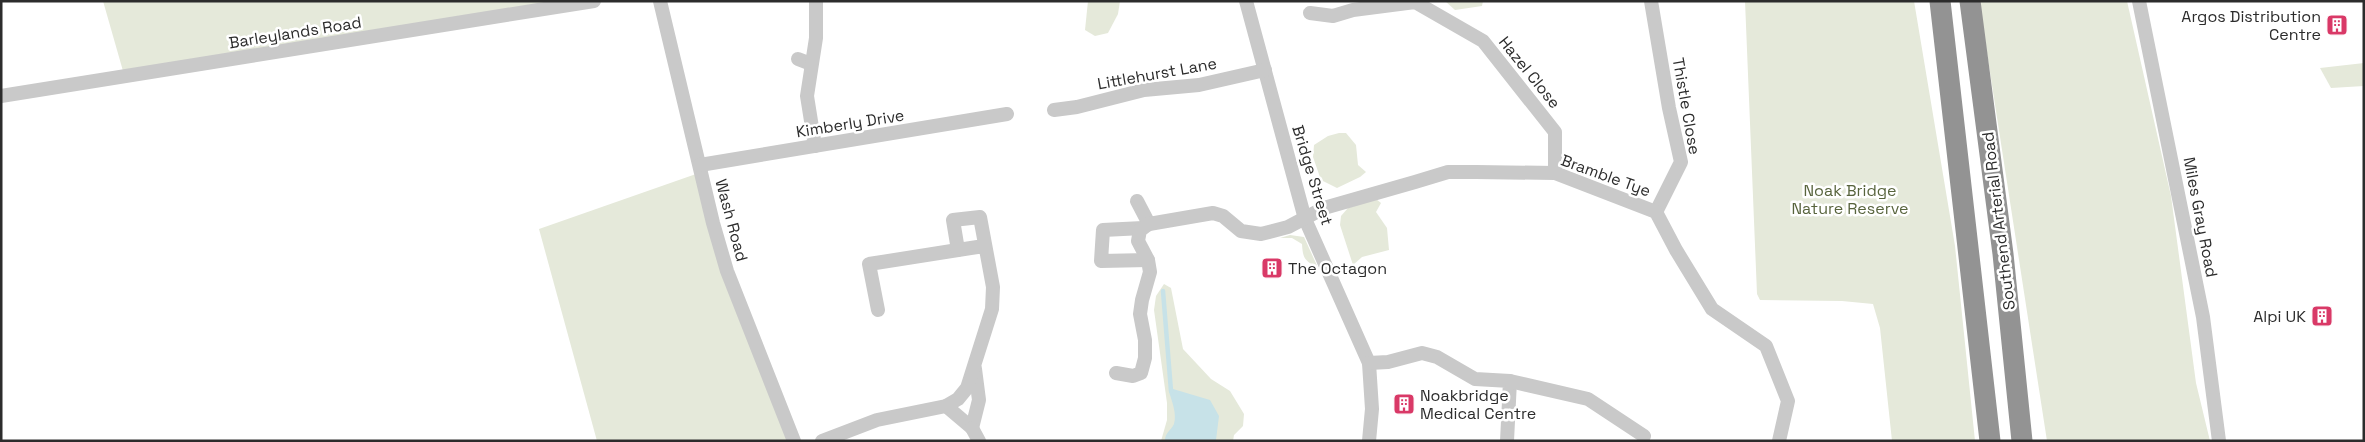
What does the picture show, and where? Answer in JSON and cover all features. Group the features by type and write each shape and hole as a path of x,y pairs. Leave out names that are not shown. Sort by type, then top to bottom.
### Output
{"highway":[{"name":"Southend Arterial Road","path":"1940,1 1990,441"},
{"name":"Southend Arterial Road","path":"1970,1 2003,254 2022,441"}],"street":[{"name":"Barleylands Road","path":"1,96 594,1"},
{"name":"Wash Road","path":"660,1 727,271 794,441"},
{"path":"815,146 804,62 816,38 816,1"},
{"name":"Bridge Street","path":"1246,1 1305,219 1369,363 1372,409 1369,441"},
{"name":"Thistle Close","path":"1651,1 1669,108 1681,162 1656,212"},
{"name":"Miles Gray Road","path":"2139,1 2203,317 2219,441"},
{"name":"Hazel Close","path":"1310,13 1333,16 1353,10 1415,2 1483,41 1555,132 1555,173"},
{"name":"Littlehurst Lane","path":"1054,110 1077,107 1144,90 1200,85 1265,70"},
{"name":"Kimberly Drive","path":"700,165 1007,114"},
{"name":"Bramble Tye","path":"1148,260 1101,261 1103,230 1146,226 1213,213 1223,216 1241,231 1261,234 1288,227 1324,208 1448,172 1555,173 1656,212 1676,250 1712,309 1766,346 1788,401 1779,441"},
{"path":"1116,373 1133,376 1141,373 1145,358 1145,340 1140,314 1150,272 1148,260 1142,252 1138,241 1146,226 1137,200"},
{"path":"822,441 877,420 946,406 958,399 967,388 992,309 993,287 980,217 954,220 958,250"},
{"path":"878,310 869,264 984,246"},
{"path":"1369,363 1388,362 1422,354 1437,357 1475,379 1510,380 1588,399 1644,436"},
{"path":"974,365 979,400 976,434"},
{"path":"1507,441 1510,380"},
{"path":"946,406 976,434"}],"green space":[{"path":"103,1 595,1 125,78"},
{"path":"1088,1 1120,1 1118,14 1108,33 1095,36 1085,30"},
{"path":"1445,1 1483,1 1482,6 1455,10"},
{"name":"Noak Bridge Nature Reserve","path":"1745,1 1914,1 1955,246 1975,441 1892,441 1880,328 1873,304 1842,301 1760,300 1757,294"},
{"path":"1979,1 2127,1 2171,196 2196,383 2210,441 2047,441"},
{"path":"2364,63 2364,86 2331,88 2320,68"},
{"path":"1346,133 1356,145 1358,165 1366,172 1337,188 1321,180 1313,157 1314,145 1328,136"},
{"path":"696,174 795,441 597,441 539,229"},
{"path":"1376,199 1381,203 1376,212 1387,228 1389,250 1362,257 1353,265 1340,225 1341,216 1348,208"},
{"path":"1290,235 1304,237 1319,270 1304,257 1302,244 1292,238 1280,238"},
{"path":"1164,284 1171,288 1183,349 1211,379 1230,391 1244,414 1243,426 1234,435 1233,441 1161,441 1167,420 1167,403 1154,310 1156,296"}],"water":[{"path":"1173,389 1210,400 1219,416 1216,440 1165,441 1175,420 1174,408 1169,392"}],"waterway":[{"path":"1163,291 1171,391"}],"place":[{"name":"Argos Distribution Centre","path":"2337,25"},
{"name":"The Octagon","path":"1272,268"},
{"name":"Alpi UK","path":"2322,316"},
{"name":"Noakbridge Medical Centre","path":"1404,404"}]}
